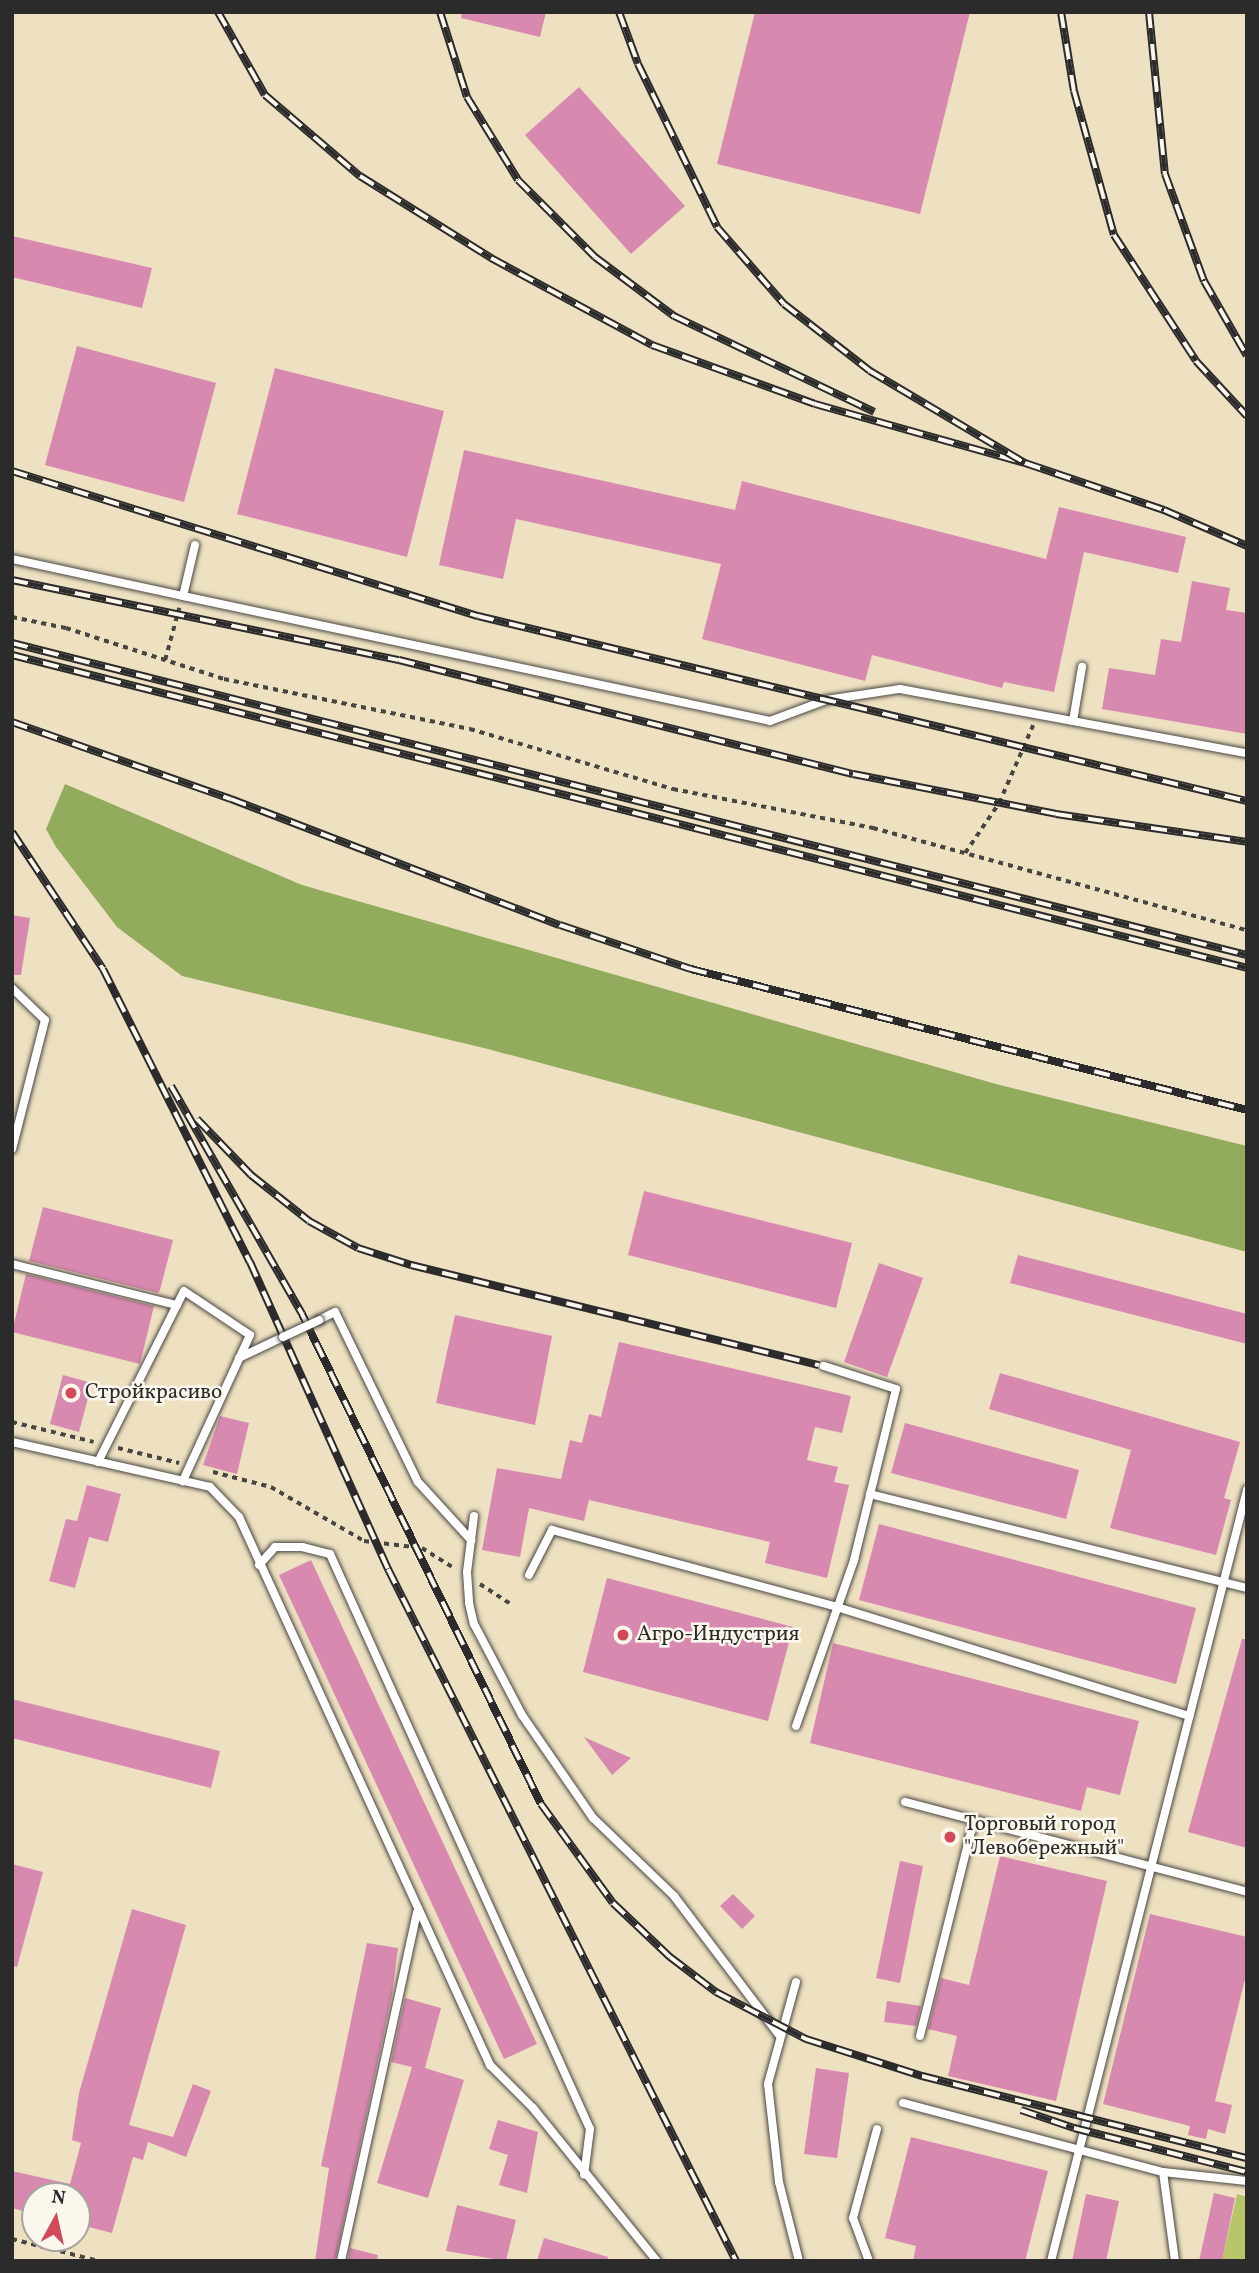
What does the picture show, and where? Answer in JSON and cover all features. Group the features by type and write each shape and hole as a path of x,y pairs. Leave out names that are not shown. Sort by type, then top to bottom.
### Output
{"lane":[{"path":"183,596 195,545"},
{"path":"12,559 770,721 826,700 900,689 1247,754"},
{"path":"1073,721 1082,667"},
{"path":"12,988 45,1020 12,1149"},
{"path":"12,1264 177,1305"},
{"path":"99,1462 184,1291 250,1335 183,1481"},
{"path":"239,1358 335,1312 418,1482 471,1540"},
{"path":"796,1726 838,1607 896,1389 824,1366"},
{"path":"12,1441 210,1487 239,1517 417,1912 490,2065 533,2108 584,2175 657,2261"},
{"path":"1051,2261 1247,1490"},
{"path":"870,1494 1247,1588"},
{"path":"474,1516 467,1576 474,1624 522,1715 593,1818 674,1896 779,2035"},
{"path":"529,1575 552,1530 838,1607 1190,1716"},
{"path":"259,1564 275,1547 302,1547 330,1554 590,2129 584,2175"},
{"path":"905,1802 1247,1892"},
{"path":"920,2036 974,1820"},
{"path":"341,2261 417,1912"},
{"path":"796,1982 779,2035 768,2084 779,2182 799,2261"},
{"path":"903,2103 1163,2172 1247,2180"},
{"path":"869,2261 853,2218 877,2129"},
{"path":"1163,2172 1175,2261"}],"path":[{"path":"165,660 183,596"},
{"path":"12,617 66,628 224,679 470,729 673,789 873,828 1247,930"},
{"path":"965,853 999,803 1038,715"},
{"path":"12,1422 271,1488 364,1541 422,1548 511,1604"},
{"path":"12,2239 99,2261"}],"green space":[{"path":"65,784 302,885 996,1084 1247,1146 1247,1252 488,1049 182,976 117,927 56,847 46,829"},
{"path":"1237,2194 1247,2197 1247,2261 1222,2261"}],"building":[{"path":"462,12 546,12 540,37 461,18"},
{"path":"755,12 970,12 920,214 717,164"},
{"path":"579,87 685,206 631,254 525,135"},
{"path":"12,236 152,268 142,308 12,277"},
{"path":"77,346 216,383 184,502 45,465"},
{"path":"275,368 444,411 407,557 237,514"},
{"path":"464,450 735,510 742,481 1046,559 1059,507 1186,537 1178,573 1084,552 1054,692 1004,682 1002,688 872,655 865,681 702,639 721,564 516,519 503,579 439,565"},
{"path":"1192,581 1230,588 1226,610 1247,613 1247,734 1102,709 1109,668 1155,675 1161,639 1181,642"},
{"path":"12,915 30,918 21,975 12,975"},
{"path":"644,1191 852,1243 836,1308 628,1255"},
{"path":"43,1207 173,1240 158,1293 29,1261"},
{"path":"1018,1255 1247,1314 1247,1344 1010,1283"},
{"path":"879,1263 923,1278 887,1377 844,1362"},
{"path":"26,1274 154,1306 140,1364 12,1332"},
{"path":"455,1315 552,1336 535,1425 436,1403"},
{"path":"619,1342 851,1396 842,1433 815,1427 807,1460 838,1467 834,1482 849,1485 827,1578 765,1563 770,1542 589,1500 584,1521 529,1508 520,1557 482,1550 497,1468 561,1479 570,1440 582,1443 589,1414 601,1417"},
{"path":"1000,1373 1240,1442 1224,1498 1231,1500 1216,1555 1110,1528 1131,1450 989,1409"},
{"path":"63,1375 92,1383 79,1432 50,1424"},
{"path":"220,1416 249,1423 237,1474 203,1465"},
{"path":"905,1423 1079,1470 1066,1519 891,1473"},
{"path":"87,1485 121,1494 108,1542 89,1537 75,1588 49,1581 66,1519 77,1521"},
{"path":"879,1524 1196,1608 1176,1684 859,1600"},
{"path":"311,1560 537,2044 504,2059 279,1575"},
{"path":"607,1578 793,1627 768,1721 583,1672"},
{"path":"1242,1639 1247,1639 1247,1848 1188,1832"},
{"path":"833,1643 1139,1721 1120,1795 1087,1787 1081,1811 810,1743"},
{"path":"12,1699 220,1751 211,1788 12,1738"},
{"path":"584,1737 631,1758 612,1775"},
{"path":"1000,1856 1107,1881 1056,2101 948,2076 957,2036 928,2029 941,1978 969,1985"},
{"path":"900,1861 923,1866 900,1983 876,1978"},
{"path":"12,1864 43,1872 17,1967 12,1966"},
{"path":"733,1894 755,1916 742,1929 720,1906"},
{"path":"132,1909 186,1925 129,2125 173,2137 193,2084 211,2091 186,2157 148,2142 143,2160 133,2157 112,2233 91,2228 91,2182 71,2182 81,2143 72,2140 79,2093"},
{"path":"1150,1914 1247,1937 1247,1971 1215,2101 1232,2105 1225,2134 1208,2129 1206,2139 1188,2135 1190,2126 1103,2104"},
{"path":"367,1943 398,1948 392,1995 335,2261 315,2261 329,2168 321,2166"},
{"path":"405,1998 441,2008 425,2068 464,2080 428,2198 377,2183 412,2067 391,2062"},
{"path":"887,2001 921,2006 916,2026 884,2022"},
{"path":"816,2068 849,2073 837,2158 804,2154"},
{"path":"498,2120 538,2132 527,2193 499,2185 508,2155 489,2149"},
{"path":"911,2137 1048,2171 1025,2261 913,2261 916,2246 885,2238"},
{"path":"12,2171 61,2182 21,2182 21,2210 12,2208"},
{"path":"1214,2193 1235,2198 1222,2261 1199,2261"},
{"path":"1086,2194 1119,2201 1106,2261 1072,2261"},
{"path":"457,2205 516,2220 506,2261 446,2251"},
{"path":"544,2238 608,2257 607,2261 537,2261"},
{"path":"350,2248 378,2255 377,2261 348,2261"}],"railway":[{"path":"218,12 265,95 360,176 491,258 652,345 815,404 1025,463"},
{"path":"440,12 467,97 518,180 595,257 674,316 874,412"},
{"path":"619,12 638,64 717,227 784,304 870,371 1025,463 1164,510 1247,546"},
{"path":"1061,12 1074,91 1114,235 1196,361 1247,416"},
{"path":"1149,12 1165,174 1204,281 1247,356"},
{"path":"12,471 478,616 1247,801"},
{"path":"12,580 399,660 853,774 1056,814 1247,842"},
{"path":"12,643 1247,955"},
{"path":"12,655 1247,968"},
{"path":"12,722 231,799 560,925 691,969 1247,1110"},
{"path":"12,832 103,969 250,1262 388,1569 736,2261"},
{"path":"171,1086 302,1314 541,1804 613,1903 670,1957 716,1992 806,2039 922,2076 1247,2158"},
{"path":"197,1119 251,1175 309,1221 358,1248 411,1265 819,1365"},
{"path":"1021,2110 1074,2128 1247,2172"}],"place":[{"name":"Стройкрасиво","path":"71,1393"},
{"name":"Агро-Индустрия","path":"623,1635"},
{"name":"Торговый город \"Левобережный\"","path":"950,1837"}]}
